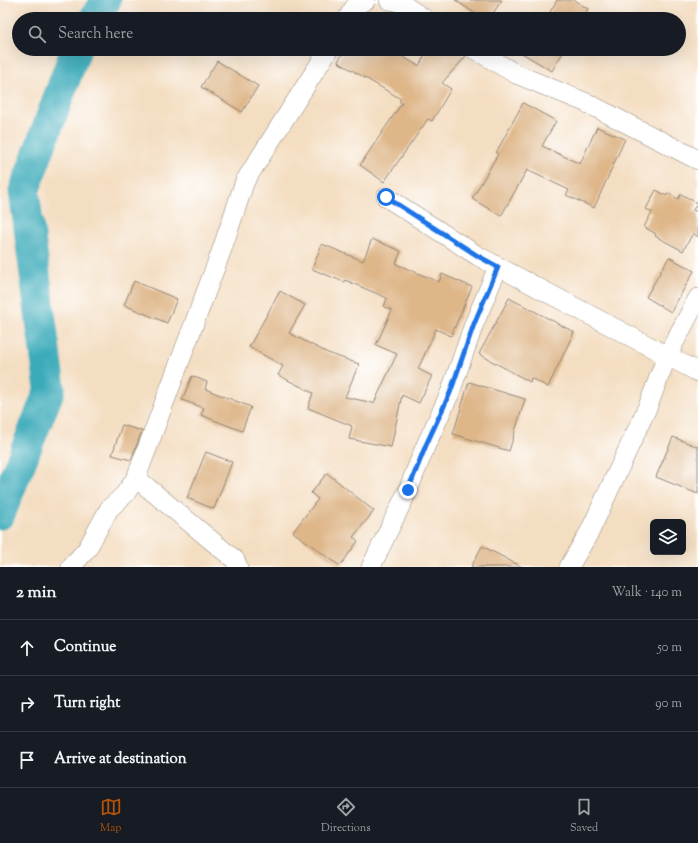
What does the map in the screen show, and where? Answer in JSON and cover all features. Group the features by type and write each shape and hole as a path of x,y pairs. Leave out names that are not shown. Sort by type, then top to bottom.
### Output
{"street":[{"path":"352,12 356,5 366,0"},
{"path":"396,1 414,12"},
{"path":"71,567 87,549 109,509 125,494 136,478 221,252 245,181 324,56"},
{"path":"486,56 516,74 587,103 698,160"},
{"path":"386,197 478,256 698,372"},
{"path":"371,567 408,490 426,445 450,393 474,324 498,267"},
{"path":"569,567 590,531 648,406 667,356 698,298"},
{"path":"136,478 235,560 238,567"}],"building":[{"path":"455,0 502,0 494,12 473,12"},
{"path":"557,0 574,0 588,9 586,12 550,12"},
{"path":"341,56 401,56 419,66 424,56 466,56 442,83 451,89 432,121 428,119 384,182 360,165 402,103 399,101 401,99 338,62"},
{"path":"527,56 561,56 552,71"},
{"path":"217,61 258,86 242,112 201,87"},
{"path":"523,103 556,121 542,146 580,164 597,127 625,139 594,208 566,195 569,190 527,170 501,216 472,199 498,154 496,153"},
{"path":"656,190 667,196 668,193 678,199 681,194 697,203 693,210 698,212 698,237 693,233 683,251 655,236 656,234 644,227 652,212 646,209"},
{"path":"372,239 401,251 396,264 439,282 442,274 472,287 451,336 436,329 418,369 432,376 419,403 402,395 391,447 349,439 352,426 308,408 313,393 278,375 283,366 249,347 280,291 305,305 289,333 328,353 359,364 345,397 374,403 397,354 376,345 392,310 384,307 387,298 345,280 344,282 312,269 322,244 363,261"},
{"path":"669,257 694,271 671,312 646,297"},
{"path":"134,281 177,299 167,323 124,305"},
{"path":"509,298 574,332 548,387 531,378 530,382 479,354"},
{"path":"192,376 207,382 205,389 251,407 242,431 201,415 204,408 182,400"},
{"path":"469,382 525,399 509,451 453,434"},
{"path":"122,425 142,431 131,460 112,455"},
{"path":"673,437 698,447 698,494 656,477"},
{"path":"206,452 232,462 214,509 187,498"},
{"path":"327,473 374,511 353,537 358,541 340,566 293,532 318,499 311,493"},
{"path":"482,546 522,567 471,567"}],"waterway":[{"path":"98,12 106,0"},
{"path":"0,514 50,389 24,191 73,56"}],"route":[{"path":"386,197 478,256 498,267 474,324 450,393 426,445 408,490"}]}
